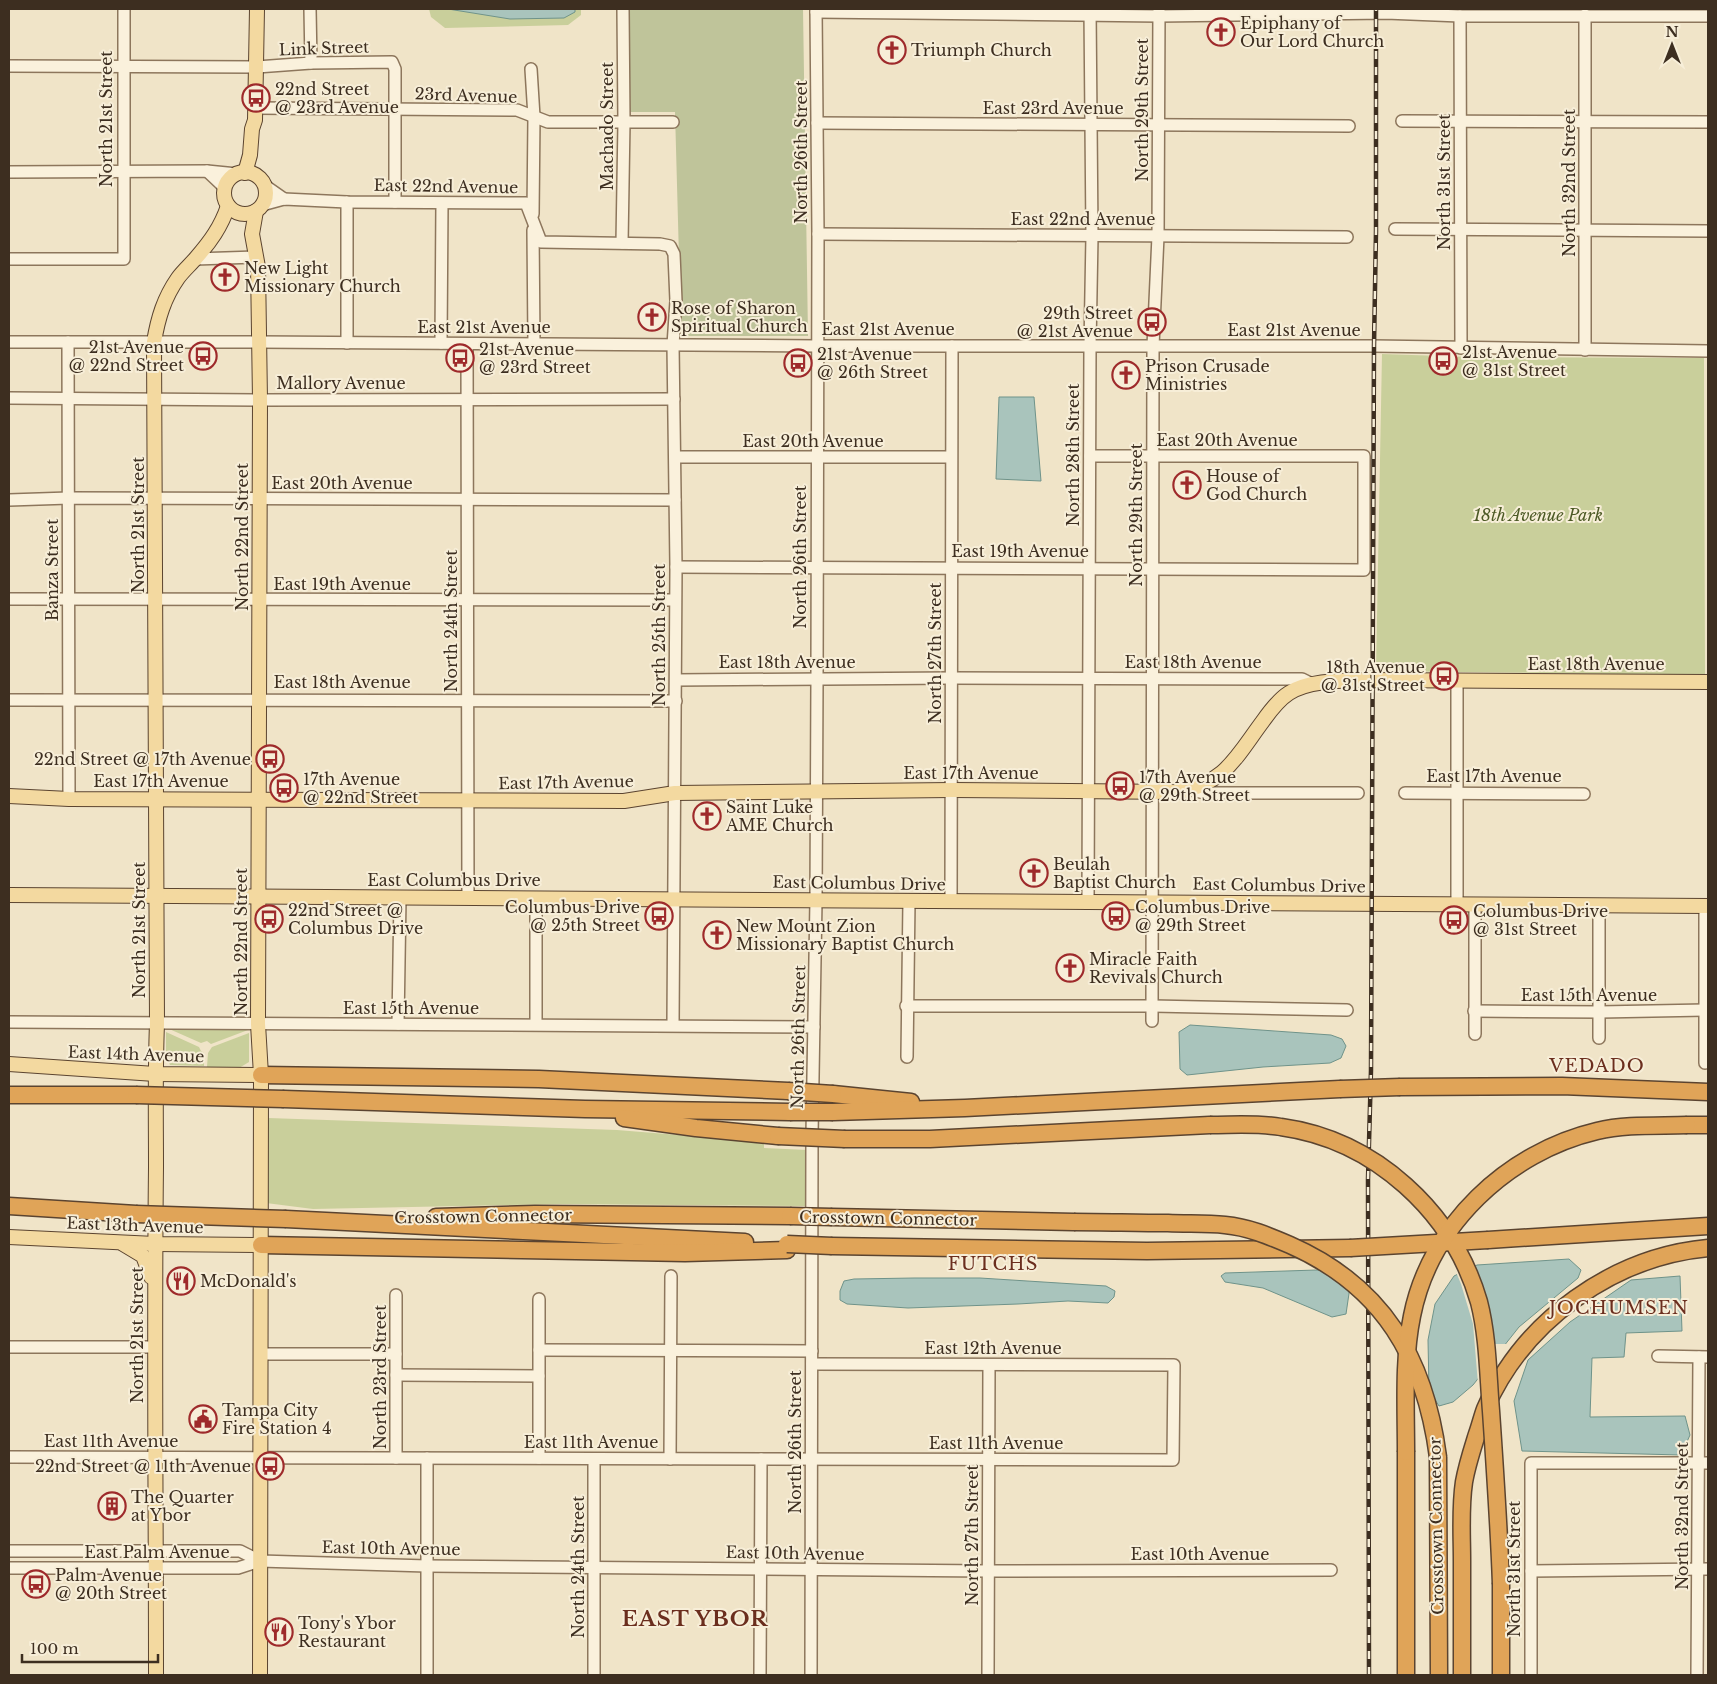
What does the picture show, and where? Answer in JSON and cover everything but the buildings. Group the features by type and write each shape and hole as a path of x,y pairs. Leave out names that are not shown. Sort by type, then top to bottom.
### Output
{"highway":[{"path":"261,1075 539,1078 833,1094 966,1108"},
{"path":"9,1095 136,1095 585,1109 833,1112 966,1108 1400,1087 1562,1086 1708,1092"},
{"path":"585,1109 659,1124 778,1136 845,1139 949,1138 1248,1124 1283,1127 1320,1136 1355,1151 1398,1179 1413,1192 1436,1218 1461,1259 1479,1303 1487,1360 1500,1545 1501,1675"},
{"name":"Crosstown Connector","path":"1406,1675 1407,1364 1411,1316 1418,1291 1438,1249 1449,1229 1458,1218 1492,1184 1514,1166 1546,1149 1597,1131 1629,1127 1708,1125"},
{"path":"9,1206 136,1214 286,1219 831,1248 1147,1251 1350,1248 1708,1226"},
{"name":"Crosstown Connector","path":"321,1221 535,1214 790,1216 1226,1225 1257,1232 1315,1256 1349,1280 1378,1307 1405,1345 1419,1375 1434,1427 1438,1456 1439,1675"},
{"path":"261,1244 685,1253 787,1247"},
{"name":"Crosstown Connector","path":"1462,1675 1462,1513 1464,1482 1468,1460 1484,1410 1491,1396 1519,1353 1537,1333 1580,1295 1609,1276 1651,1259 1694,1249 1708,1248"}],"main road":[{"path":"250,177 259,153 260,128 256,114 258,9"},
{"path":"250,177 265,198 259,208 250,214 236,212 228,206 225,198 225,188 232,178 250,177"},
{"name":"North 21st Street","path":"156,1675 154,1347 155,1074 157,1024 154,342 160,312 168,295 179,276 195,259 220,226 228,206"},
{"name":"North 22nd Street","path":"259,208 252,234 258,267 260,400 258,1024 261,1075 260,1675"},
{"name":"East 18th Avenue","path":"1312,684 1345,681 1708,682"},
{"name":"East 17th Avenue","path":"9,796 69,799 624,801 675,793 952,790 1177,792 1191,790 1207,784 1222,774 1234,762 1282,698 1290,692 1312,684"},
{"name":"East Columbus Drive","path":"9,894 1706,906"},
{"name":"East 14th Avenue","path":"9,1064 155,1074 261,1075"},
{"name":"East 13th Avenue","path":"9,1238 155,1244 261,1244"},
{"path":"120,1242 143,1256 149,1268 155,1289"}],"street":[{"name":"North 21st Street","path":"9,260 124,259 124,9"},
{"path":"310,9 310,63"},
{"name":"Machado Street","path":"622,243 623,9"},
{"path":"816,10 1090,12 1386,11 1460,16 1512,12 1585,15 1641,12 1708,16"},
{"name":"North 26th Street","path":"811,1675 817,679 818,234 816,10"},
{"name":"North 28th Street","path":"1088,901 1087,791 1092,236 1090,12"},
{"name":"North 29th Street","path":"1152,1021 1154,901 1152,456 1153,346 1158,236 1159,12"},
{"name":"North 32nd Street","path":"1585,15 1585,350"},
{"name":"North 31st Street","path":"1460,16 1460,348"},
{"name":"Link Street","path":"9,66 257,67 310,63 392,62 395,69 395,109"},
{"path":"532,69 534,117 534,343"},
{"path":"395,109 395,202"},
{"name":"23rd Avenue","path":"256,114 395,109 517,110 548,122 673,122"},
{"path":"1402,121 1708,122"},
{"name":"East 23rd Avenue","path":"817,123 1349,126"},
{"path":"207,170 225,188"},
{"path":"9,172 207,170 250,177 284,200"},
{"name":"East 22nd Avenue","path":"259,208 284,200 526,203 541,242 660,244 670,246"},
{"path":"347,202 347,343"},
{"path":"441,343 442,203"},
{"path":"1395,229 1708,231"},
{"name":"East 22nd Avenue","path":"818,234 1347,238"},
{"name":"North 25th Street","path":"670,246 674,254 676,301 674,345 676,566 674,1025"},
{"path":"195,259 256,257"},
{"name":"East 21st Avenue","path":"9,342 534,343 817,346 1364,346 1708,351"},
{"name":"Banza Street","path":"68,342 69,799"},
{"name":"North 24th Street","path":"467,344 468,898"},
{"name":"North 27th Street","path":"951,901 952,346"},
{"name":"Mallory Avenue","path":"9,398 260,400 674,399"},
{"name":"East 20th Avenue","path":"1090,456 1364,456 1364,570"},
{"name":"East 20th Avenue","path":"675,457 952,457"},
{"name":"East 20th Avenue","path":"9,500 68,498 675,500"},
{"name":"East 19th Avenue","path":"676,566 1364,570"},
{"name":"East 19th Avenue","path":"9,600 675,600"},
{"name":"East 18th Avenue","path":"676,680 952,678 1302,680 1312,684"},
{"path":"1456,681 1457,904"},
{"name":"East 18th Avenue","path":"9,700 676,701"},
{"path":"1191,790 1205,793 1358,792"},
{"name":"East 17th Avenue","path":"1405,793 1584,794"},
{"path":"398,1024 400,898"},
{"path":"536,898 536,1024"},
{"path":"907,1057 908,901"},
{"path":"1474,904 1474,1034"},
{"path":"1599,905 1599,1038"},
{"path":"1705,1063 1706,906"},
{"path":"906,1006 1153,1006 1347,1010"},
{"name":"East 15th Avenue","path":"1474,1011 1600,1012 1705,1010"},
{"name":"East 15th Avenue","path":"9,1022 814,1026"},
{"path":"670,1459 671,1276"},
{"name":"North 23rd Street","path":"396,1295 396,1458"},
{"path":"539,1299 539,1458"},
{"path":"9,1347 154,1347"},
{"path":"539,1350 812,1351"},
{"path":"260,1354 396,1354"},
{"path":"1658,1356 1704,1357"},
{"name":"North 32nd Street","path":"1697,1675 1703,1569 1704,1357"},
{"name":"East 12th Avenue","path":"812,1364 1174,1365 1173,1460"},
{"name":"North 27th Street","path":"988,1675 989,1365"},
{"path":"396,1375 539,1376"},
{"name":"East 11th Avenue","path":"9,1457 1173,1460"},
{"path":"427,1458 427,1675"},
{"name":"North 24th Street","path":"594,1458 594,1675"},
{"path":"760,1459 760,1675"},
{"name":"North 31st Street","path":"1530,1675 1531,1463 1703,1463"},
{"name":"East Palm Avenue","path":"9,1551 240,1551 260,1561"},
{"name":"East Palm Avenue","path":"9,1568 238,1568 260,1561"},
{"name":"East 10th Avenue","path":"260,1561 427,1566 988,1570 1330,1570"},
{"path":"1531,1571 1703,1569"}],"green space":[{"path":"429,9 581,9 581,15 568,25 445,28 431,17"},
{"path":"618,9 803,9 808,336 684,336 681,330 675,112 619,112"},
{"name":"18th Avenue Park","path":"1382,354 1471,357 1704,358 1705,675 1376,671"},
{"path":"167,1028 247,1028 248,1030 211,1044 207,1041 201,1043"},
{"path":"166,1032 199,1047 204,1053 204,1066 170,1065 166,1056"},
{"path":"249,1033 249,1062 239,1068 207,1067 208,1053 212,1047"},
{"path":"268,1118 617,1130 716,1138 764,1144 764,1148 807,1150 807,1206 562,1204 313,1209 266,1203"}],"water":[{"path":"448,9 575,9 575,12 564,18 510,19"},
{"path":"999,397 1034,397 1041,481 996,479"},
{"path":"1190,1025 1331,1035 1342,1039 1346,1046 1341,1058 1330,1063 1263,1067 1187,1075 1180,1069 1179,1032"},
{"path":"1569,1259 1581,1270 1578,1278 1519,1327 1473,1385 1453,1402 1439,1406 1429,1390 1428,1340 1435,1304 1454,1276 1477,1265"},
{"path":"1347,1269 1352,1273 1346,1314 1332,1317 1263,1288 1225,1282 1221,1276 1225,1273"},
{"path":"1680,1276 1682,1331 1626,1333 1624,1357 1592,1358 1590,1417 1685,1416 1690,1435 1681,1455 1522,1451 1514,1401 1528,1360 1570,1322 1631,1280"},
{"path":"980,1278 1106,1286 1115,1291 1114,1297 1108,1303 1068,1301 908,1308 847,1304 840,1300 840,1291 844,1281 854,1279"}],"pier":[{"path":"1473,1264 1494,1344 1509,1344 1478,1384 1473,1324 1456,1272"}],"railway":[{"path":"1369,1675 1368,1179 1371,1070 1376,9"}],"place":[{"name":"Epiphany of Our Lord Church","path":"1221,32"},
{"name":"Triumph Church","path":"892,50"},
{"name":"22nd Street @ 23rd Avenue","path":"256,98"},
{"name":"New Light Missionary Church","path":"225,277"},
{"name":"Rose of Sharon Spiritual Church","path":"652,317"},
{"name":"29th Street @ 21st Avenue","path":"1152,322"},
{"name":"21st Avenue @ 22nd Street","path":"203,356"},
{"name":"21st Avenue @ 23rd Street","path":"460,358"},
{"name":"21st Avenue @ 31st Street","path":"1443,361"},
{"name":"21st Avenue @ 26th Street","path":"798,363"},
{"name":"Prison Crusade Ministries","path":"1126,375"},
{"name":"House of God Church","path":"1187,485"},
{"name":"18th Avenue @ 31st Street","path":"1444,676"},
{"name":"22nd Street @ 17th Avenue","path":"270,759"},
{"name":"17th Avenue @ 29th Street","path":"1120,786"},
{"name":"17th Avenue @ 22nd Street","path":"284,788"},
{"name":"Saint Luke AME Church","path":"707,816"},
{"name":"Beulah Baptist Church","path":"1034,873"},
{"name":"Columbus Drive @ 25th Street","path":"659,916"},
{"name":"Columbus Drive @ 29th Street","path":"1116,916"},
{"name":"22nd Street @ Columbus Drive","path":"269,919"},
{"name":"Columbus Drive @ 31st Street","path":"1454,920"},
{"name":"New Mount Zion Missionary Baptist Church","path":"717,935"},
{"name":"Miracle Faith Revivals Church","path":"1070,968"},
{"name":"McDonald's","path":"181,1281"},
{"name":"Tampa City Fire Station 4","path":"203,1419"},
{"name":"22nd Street @ 11th Avenue","path":"270,1466"},
{"name":"The Quarter at Ybor","path":"112,1506"},
{"name":"Palm Avenue @ 20th Street","path":"36,1584"},
{"name":"Tony's Ybor Restaurant","path":"279,1632"}],"district":[{"name":"VEDADO","path":"1597,1066"},
{"name":"FUTCHS","path":"993,1264"},
{"name":"JOCHUMSEN","path":"1619,1308"},
{"name":"EAST YBOR","path":"695,1619"}]}
